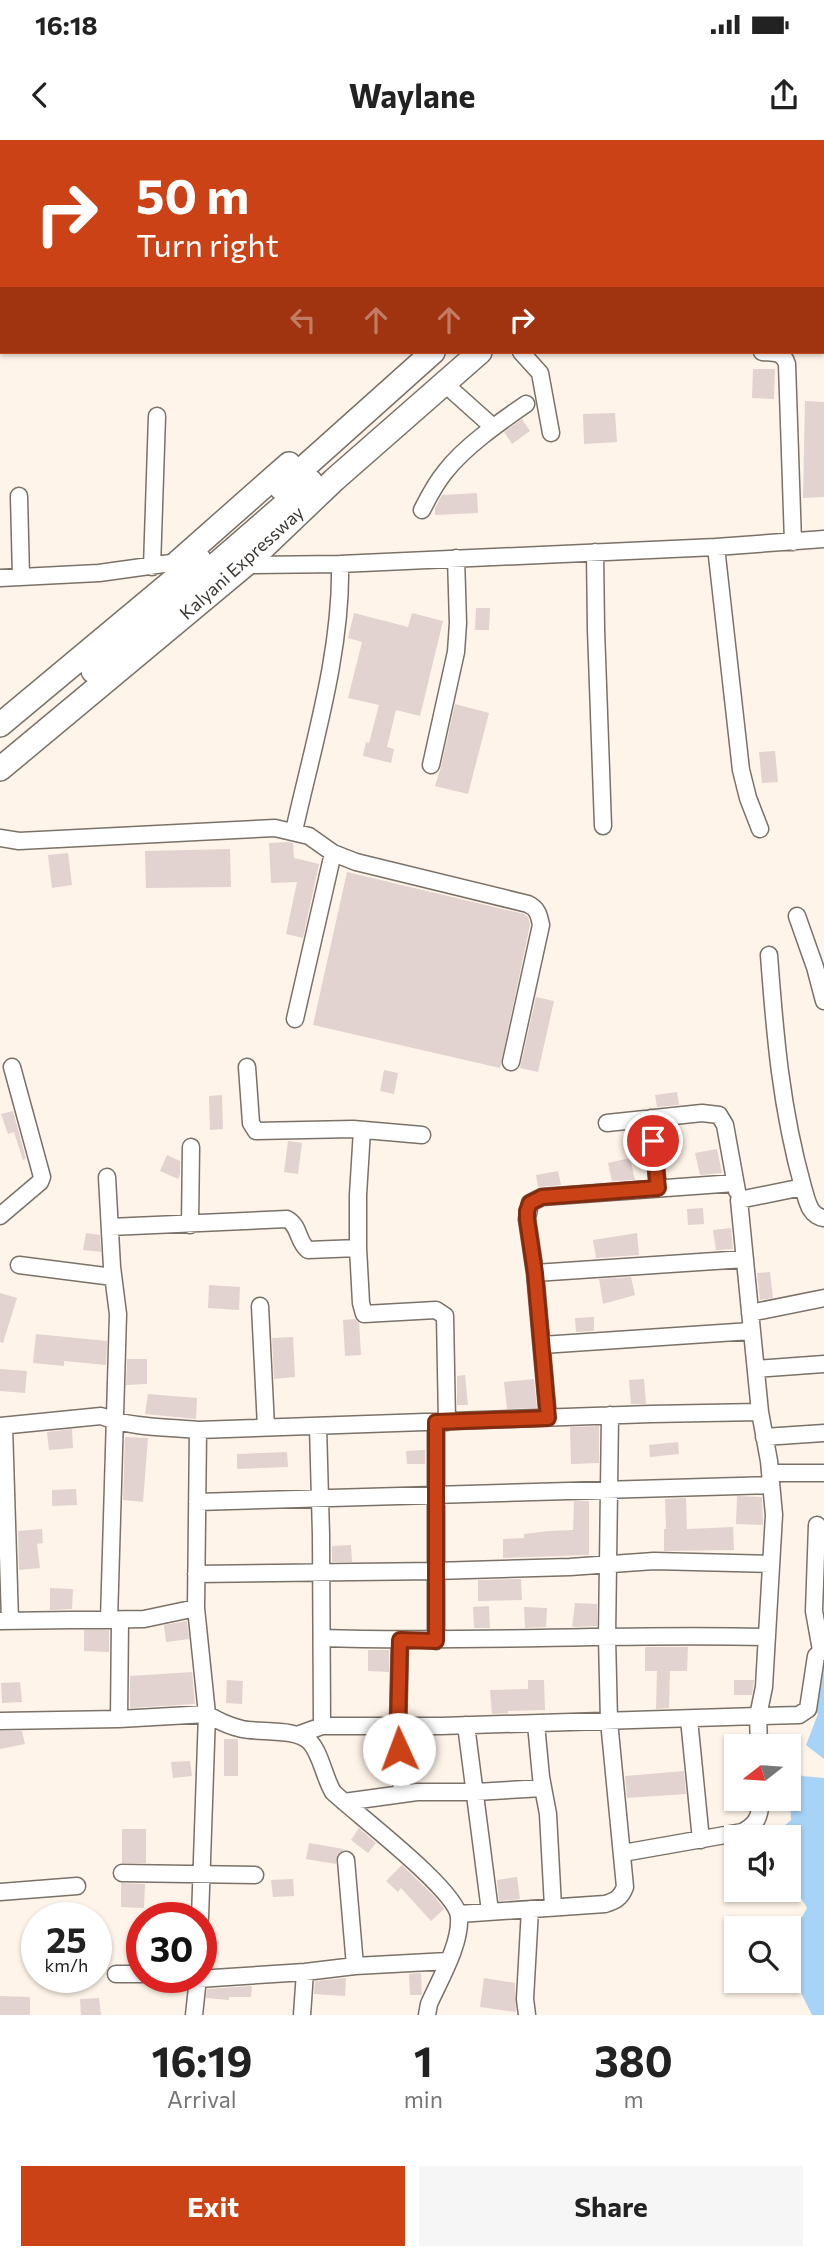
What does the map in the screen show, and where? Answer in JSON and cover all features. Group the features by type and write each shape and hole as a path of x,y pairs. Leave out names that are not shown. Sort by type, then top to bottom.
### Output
{"highway":[{"path":"0,709 178,562 414,354"},
{"path":"0,725 261,506 431,354"},
{"path":"0,752 459,354"},
{"name":"Kalyani Expressway","path":"0,769 245,565 334,480 478,354"}],"street":[{"path":"523,354 540,373 551,433"},
{"path":"781,354 787,364 793,542"},
{"path":"445,384 493,427"},
{"path":"422,510 433,487 447,469 493,427 526,404"},
{"path":"152,567 157,416"},
{"path":"19,496 20,577"},
{"path":"245,565 340,564 716,547 824,539"},
{"path":"716,547 741,770 760,829"},
{"path":"595,552 603,826"},
{"path":"431,765 456,652 456,558"},
{"path":"0,578 99,573 178,562"},
{"path":"294,831 335,648 340,607 340,564"},
{"path":"0,838 19,841 275,828 309,836 333,853 356,862 535,907 541,925 540,937 511,1062"},
{"path":"295,1018 333,853"},
{"path":"797,916 824,1001"},
{"path":"769,955 784,1109 809,1208 814,1214 824,1218"},
{"path":"0,1216 40,1182 42,1177 12,1067"},
{"path":"247,1067 251,1123 256,1131 362,1130 422,1135"},
{"path":"607,1123 702,1113 719,1115 725,1125 739,1200 751,1331 774,1515 759,1734"},
{"path":"651,1118 658,1188"},
{"path":"362,1130 358,1248 361,1303 365,1314 436,1310 444,1316 435,1571 436,1641"},
{"path":"190,1225 191,1147"},
{"path":"107,1177 118,1314 115,1620 119,1718"},
{"path":"548,1418 527,1211 530,1203 535,1199 735,1183"},
{"path":"739,1200 803,1187"},
{"path":"110,1227 287,1219 297,1227 301,1241 308,1250 358,1248"},
{"path":"535,1273 745,1259"},
{"path":"19,1265 113,1276"},
{"path":"750,1312 824,1298"},
{"path":"260,1306 266,1427"},
{"path":"542,1345 751,1331"},
{"path":"756,1369 824,1364"},
{"path":"196,1608 144,1619 5,1621 2,1426 101,1416 115,1421 198,1430 760,1412"},
{"path":"459,1914 605,1904 615,1901 623,1894 623,1853 609,1721 607,1637 610,1415"},
{"path":"318,1426 322,1726"},
{"path":"198,1430 196,1608 207,1714 201,1902"},
{"path":"765,1437 824,1433"},
{"path":"197,1502 608,1489 824,1473"},
{"path":"0,1721 207,1714 224,1724 242,1729 300,1734 322,1726 536,1724 799,1715 808,1709 816,1656 822,1650 814,1611 817,1525"},
{"path":"196,1574 435,1571 654,1561 771,1563"},
{"path":"322,1638 436,1641 516,1637 766,1637"},
{"path":"400,1640 398,1727 402,1794"},
{"path":"689,1718 701,1840"},
{"path":"536,1724 548,1814 553,1907"},
{"path":"466,1725 490,1911"},
{"path":"300,1734 312,1744 333,1792 429,1877 459,1914 458,1934 427,2015"},
{"path":"344,1802 417,1792 543,1788"},
{"path":"623,1853 732,1835 755,1824 760,1811"},
{"path":"346,1860 355,1966"},
{"path":"122,1873 255,1875"},
{"path":"0,1892 77,1886"},
{"path":"527,2015 525,1999 530,1909"},
{"path":"217,1977 448,1961"},
{"path":"302,2015 305,1972"},
{"path":"116,1973 126,1973"},
{"path":"194,2015 196,1993"}],"water":[{"path":"824,1666 824,1759 806,1745 818,1714 809,1700 821,1686 818,1668"},
{"path":"802,1776 824,1778 824,2015 812,2015 801,1993 801,1917 807,1908 801,1898 801,1825 785,1825 791,1820 791,1811 802,1811"}],"building":[{"path":"753,369 775,369 774,399 752,398"},
{"path":"805,401 824,402 824,497 803,498"},
{"path":"615,413 617,442 584,444 583,414"},
{"path":"522,419 530,431 512,444 504,432"},
{"path":"477,493 478,513 435,515 435,508 442,495"},
{"path":"476,608 490,608 489,630 475,630"},
{"path":"354,613 408,627 412,613 443,621 420,716 396,710 387,747 394,749 391,763 363,756 379,705 348,698 362,642 348,638"},
{"path":"455,704 489,713 468,794 435,786"},
{"path":"775,751 778,782 762,783 759,752"},
{"path":"269,843 293,843 294,858 319,864 303,938 286,934 297,882 271,883"},
{"path":"230,849 231,887 146,888 145,851"},
{"path":"68,853 72,885 52,888 48,855"},
{"path":"347,872 528,917 530,925 500,1068 313,1025"},
{"path":"536,997 554,1001 538,1072 520,1068"},
{"path":"384,1070 398,1073 394,1094 380,1091"},
{"path":"677,1092 679,1105 657,1107 655,1095"},
{"path":"222,1095 223,1129 210,1130 209,1096"},
{"path":"13,1111 26,1159 23,1160 14,1132 8,1134 1,1114"},
{"path":"288,1141 302,1143 298,1174 284,1172"},
{"path":"717,1149 722,1173 700,1175 695,1153"},
{"path":"167,1155 180,1161 178,1179 160,1171"},
{"path":"630,1158 635,1180 612,1181 608,1163"},
{"path":"558,1171 561,1185 538,1187 536,1175"},
{"path":"703,1208 704,1224 688,1225 687,1209"},
{"path":"731,1228 733,1249 716,1250 713,1230"},
{"path":"86,1233 100,1235 101,1252 83,1250"},
{"path":"637,1233 639,1255 596,1258 593,1240"},
{"path":"770,1272 773,1298 760,1300 757,1273"},
{"path":"631,1277 635,1295 603,1304 599,1279"},
{"path":"209,1285 240,1287 239,1310 208,1308"},
{"path":"0,1293 17,1298 3,1343 0,1342"},
{"path":"594,1317 594,1331 576,1332 575,1318"},
{"path":"355,1319 359,1323 361,1355 345,1356 343,1320"},
{"path":"36,1334 107,1341 106,1365 64,1361 64,1366 33,1363"},
{"path":"293,1337 295,1377 274,1379 272,1338"},
{"path":"127,1359 147,1359 147,1384 126,1385"},
{"path":"0,1369 27,1371 25,1393 0,1391"},
{"path":"465,1375 468,1405 457,1405 457,1376"},
{"path":"534,1379 537,1408 507,1409 504,1382"},
{"path":"644,1379 646,1404 631,1404 629,1380"},
{"path":"148,1394 197,1398 196,1419 145,1414"},
{"path":"599,1426 599,1463 571,1464 570,1427"},
{"path":"72,1429 73,1448 49,1450 47,1432"},
{"path":"125,1437 148,1438 143,1502 123,1500"},
{"path":"678,1442 679,1454 650,1457 649,1445"},
{"path":"425,1450 425,1464 407,1464 406,1451"},
{"path":"287,1452 288,1467 237,1469 237,1454"},
{"path":"76,1489 77,1505 52,1506 52,1490"},
{"path":"737,1496 762,1497 763,1525 736,1524"},
{"path":"686,1498 687,1529 733,1527 734,1550 664,1551 665,1499"},
{"path":"574,1501 589,1501 589,1555 503,1558 503,1539 524,1538 524,1534 573,1530"},
{"path":"42,1529 43,1543 37,1544 40,1568 19,1570 18,1531"},
{"path":"351,1545 352,1562 332,1562 332,1546"},
{"path":"521,1579 522,1600 478,1601 478,1580"},
{"path":"50,1588 73,1589 72,1609 50,1610"},
{"path":"575,1603 597,1604 597,1626 572,1627"},
{"path":"489,1606 490,1628 474,1628 473,1607"},
{"path":"524,1607 547,1608 546,1627 525,1628"},
{"path":"187,1621 189,1639 166,1642 164,1625"},
{"path":"84,1630 109,1630 109,1652 84,1651"},
{"path":"645,1647 688,1647 687,1671 670,1671 669,1708 656,1709 657,1671 645,1671"},
{"path":"368,1650 389,1650 389,1672 368,1671"},
{"path":"192,1672 195,1704 130,1708 130,1676"},
{"path":"227,1680 243,1681 242,1704 226,1703"},
{"path":"528,1680 544,1680 545,1710 492,1714 490,1690 528,1689"},
{"path":"734,1680 754,1680 752,1695 734,1695"},
{"path":"20,1682 22,1702 2,1703 1,1683"},
{"path":"0,1731 22,1731 25,1744 0,1749"},
{"path":"224,1739 238,1739 238,1776 224,1776"},
{"path":"190,1761 192,1776 173,1778 171,1762"},
{"path":"684,1771 686,1794 627,1798 625,1776"},
{"path":"359,1828 376,1843 368,1853 351,1840"},
{"path":"122,1829 146,1829 146,1863 122,1863"},
{"path":"309,1843 344,1850 337,1855 336,1864 306,1859"},
{"path":"402,1865 444,1909 431,1921 401,1888 398,1892 386,1881"},
{"path":"517,1877 520,1899 499,1901 497,1880"},
{"path":"293,1879 294,1896 273,1897 271,1880"},
{"path":"121,1883 145,1884 144,1902 126,1902 126,1907 121,1907"},
{"path":"421,1973 422,1995 410,1995 409,1974"},
{"path":"346,1978 345,1996 314,1994 315,1981"},
{"path":"484,1978 515,1983 516,2012 480,2007"},
{"path":"252,1986 251,1997 229,1997 229,2000 206,1998 207,1993 217,1993 217,1988"},
{"path":"0,1996 30,1997 30,2015 0,2015"},
{"path":"99,1998 101,2015 81,2015 80,1999"}],"route":[{"path":"399,1749 400,1640 436,1641 436,1422 548,1418 535,1273 527,1219 530,1203 542,1197 658,1188 653,1141"}]}
